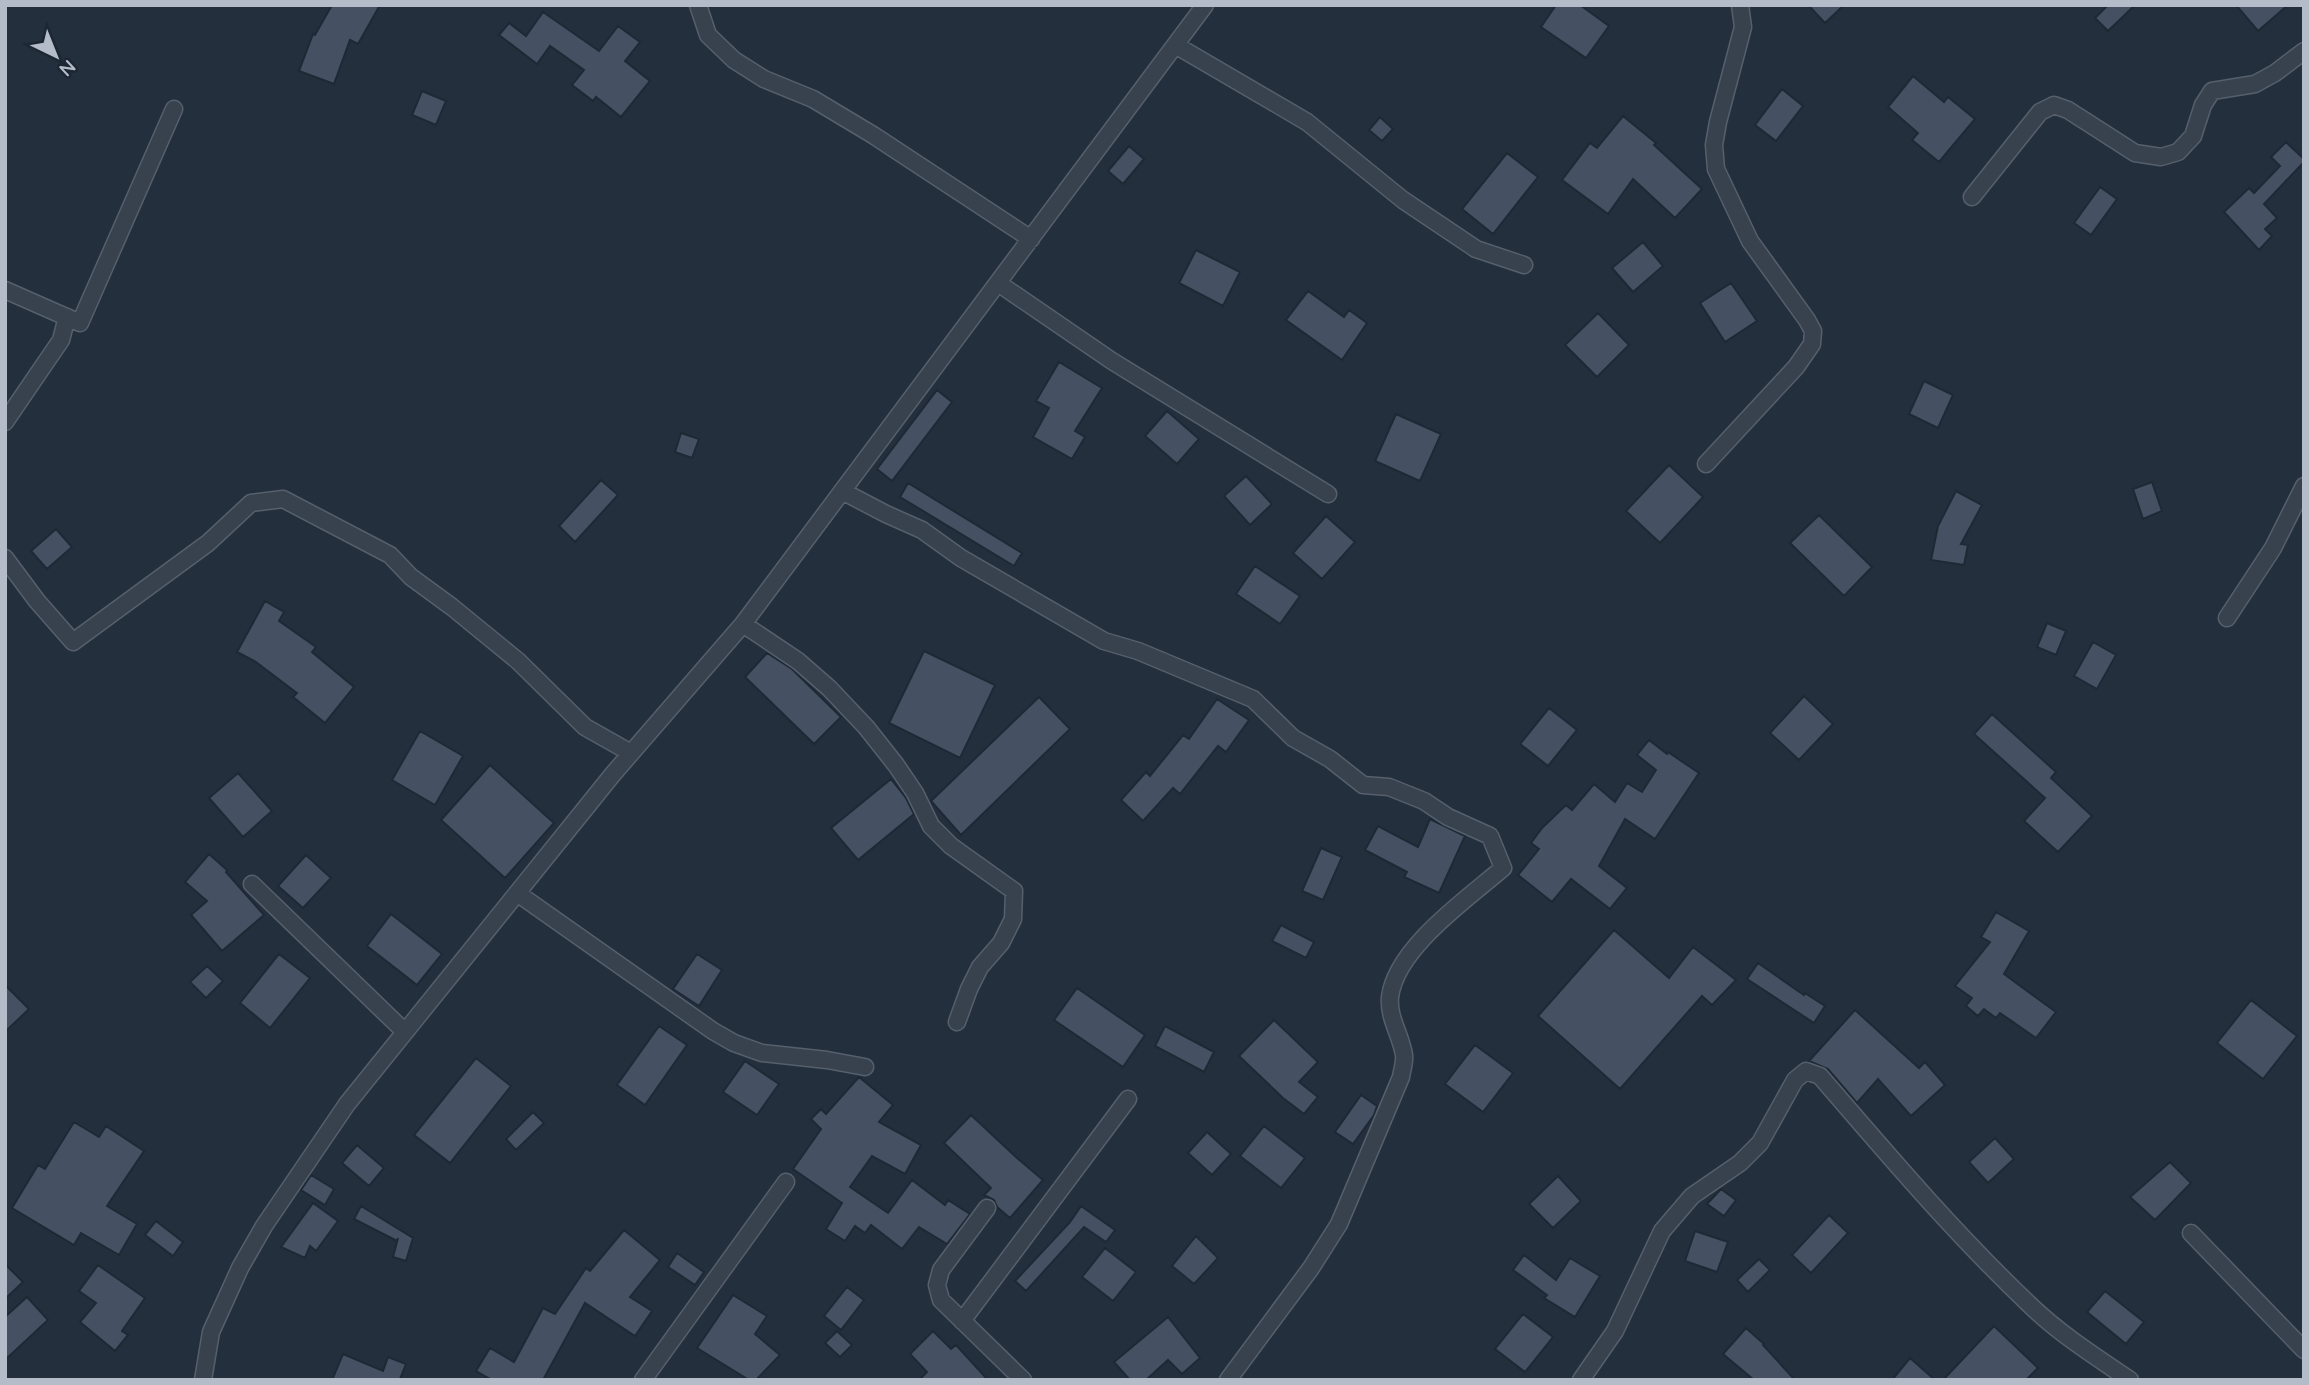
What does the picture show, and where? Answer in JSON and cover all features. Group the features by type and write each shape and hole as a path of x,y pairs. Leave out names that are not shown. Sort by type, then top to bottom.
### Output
{"street":[{"path":"698,5 708,35 734,60 764,79 813,99 873,135 1031,239"},
{"path":"203,1380 211,1332 240,1268 264,1226 347,1104 631,753 743,624 1205,5"},
{"path":"1706,464 1796,367 1812,344 1813,331 1750,241 1716,169 1714,145 1718,121 1743,27 1740,5"},
{"path":"1177,46 1307,122 1403,200 1476,249 1524,265"},
{"path":"1972,197 2040,112 2054,105 2068,110 2135,153 2161,158 2178,152 2193,136 2203,105 2211,91 2255,84 2304,51"},
{"path":"5,290 80,323 174,109"},
{"path":"998,283 1112,361 1328,494"},
{"path":"5,422 61,340 67,317"},
{"path":"2227,618 2273,548 2304,486"},
{"path":"842,491 922,530 961,558 1104,641 1138,651 1253,699 1293,738 1330,759 1363,785 1389,787 1424,801 1448,817 1490,836 1503,868 1421,940 1398,970 1390,997 1392,1020 1404,1056 1401,1077 1339,1224 1311,1268 1228,1380"},
{"path":"5,558 37,601 73,642 208,543 251,503 283,499 334,523 390,555 411,577 518,662 585,727 631,753"},
{"path":"743,624 798,661 829,688 866,727 896,765 915,793 931,826 951,846 1014,891 1013,919 1002,943 980,967 957,1021"},
{"path":"252,884 405,1032"},
{"path":"517,893 713,1031 734,1042 762,1053 827,1060 864,1068"},
{"path":"1581,1380 1615,1331 1662,1231 1692,1196 1740,1163 1760,1143 1795,1080 1806,1071 1820,1076 1905,1175 2032,1307 2083,1348 2130,1380"},
{"path":"962,1321 1128,1099"},
{"path":"643,1380 786,1182"},
{"path":"987,1208 941,1270 937,1285 941,1300 1023,1380"},
{"path":"2191,1233 2304,1350"}],"building":[{"path":"332,5 380,5 358,44 350,40 334,84 299,71 313,34 315,35"},
{"path":"1556,5 1580,5 1609,26 1586,58 1541,27"},
{"path":"1808,5 1844,5 1825,23"},
{"path":"2108,5 2135,5 2108,31 2095,18"},
{"path":"2236,5 2288,5 2258,31"},
{"path":"543,12 599,51 618,26 640,42 625,61 650,81 621,117 596,97 593,101 572,85 584,70 550,46 537,64 499,35 509,23 526,36"},
{"path":"1913,76 1944,102 1948,97 1975,119 1939,162 1912,140 1918,133 1888,107"},
{"path":"1782,89 1803,106 1776,141 1755,125"},
{"path":"422,91 446,101 436,125 412,115"},
{"path":"1623,116 1656,143 1654,145 1702,189 1675,218 1633,179 1608,214 1562,180 1590,143 1597,148"},
{"path":"1380,117 1393,129 1382,141 1369,130"},
{"path":"2286,142 2304,162 2264,204 2277,218 2265,229 2272,236 2259,250 2224,212 2249,188 2254,193 2280,166 2271,157"},
{"path":"1129,146 1144,159 1123,184 1108,171"},
{"path":"1507,153 1538,177 1493,234 1462,209"},
{"path":"2100,187 2117,199 2091,235 2074,223"},
{"path":"1643,242 1663,266 1633,292 1612,268"},
{"path":"1196,250 1240,272 1223,306 1179,283"},
{"path":"1731,283 1757,321 1725,342 1700,303"},
{"path":"1308,291 1344,317 1349,310 1367,323 1342,360 1286,320"},
{"path":"1598,313 1629,345 1597,377 1565,345"},
{"path":"1059,362 1102,388 1075,431 1085,437 1072,459 1033,437 1049,408 1036,401"},
{"path":"1924,381 1953,395 1938,428 1909,414"},
{"path":"937,390 952,402 892,481 877,469"},
{"path":"1167,411 1199,439 1177,464 1145,436"},
{"path":"1396,414 1441,434 1420,481 1375,461"},
{"path":"681,433 699,439 692,458 675,452"},
{"path":"1669,465 1703,497 1660,543 1626,511"},
{"path":"1246,476 1272,504 1250,525 1224,496"},
{"path":"601,480 618,495 575,542 559,526"},
{"path":"2152,482 2162,511 2143,519 2133,489"},
{"path":"908,483 1022,553 1014,566 900,497"},
{"path":"1956,491 1982,505 1961,544 1968,545 1964,565 1931,560 1938,526"},
{"path":"1819,515 1872,567 1844,596 1790,543"},
{"path":"1326,516 1355,542 1322,579 1293,553"},
{"path":"56,529 72,547 47,569 31,551"},
{"path":"1255,566 1300,596 1280,624 1236,594"},
{"path":"265,601 284,612 279,621 316,647 312,652 354,687 325,723 293,697 297,693 256,662 237,652"},
{"path":"2047,623 2066,631 2056,655 2037,647"},
{"path":"2093,642 2116,655 2097,689 2074,676"},
{"path":"924,651 995,685 960,758 889,723"},
{"path":"767,653 792,669 841,717 814,744 745,677"},
{"path":"1804,696 1833,724 1799,760 1770,733"},
{"path":"1039,697 1070,729 961,835 931,801"},
{"path":"1217,699 1249,720 1226,752 1218,746 1180,794 1173,788 1143,821 1121,800 1146,772 1150,776 1183,735 1189,739"},
{"path":"1549,708 1577,730 1548,766 1520,744"},
{"path":"1992,714 2056,772 2051,778 2092,816 2058,852 2024,821 2045,798 1974,734"},
{"path":"420,731 463,756 435,805 392,780"},
{"path":"1649,740 1699,773 1655,839 1625,819 1599,866 1627,888 1610,909 1571,879 1552,902 1518,875 1539,849 1531,843 1566,805 1572,810 1594,784 1615,802 1627,783 1642,792 1656,770 1637,755"},
{"path":"490,765 554,823 505,878 441,820"},
{"path":"238,773 272,811 243,837 209,798"},
{"path":"891,779 906,798 914,814 858,860 831,828"},
{"path":"1430,819 1465,836 1439,893 1404,877 1407,872 1365,850 1378,826 1418,847"},
{"path":"1321,848 1342,857 1323,900 1302,891"},
{"path":"209,854 227,870 264,915 222,951 191,915 207,901 185,882"},
{"path":"306,855 331,878 303,908 278,886"},
{"path":"1996,912 2029,931 2004,974 2056,1012 2036,1038 2000,1013 1996,1018 1984,1009 1978,1016 1966,1006 1972,998 1955,986 1990,942 1981,937"},
{"path":"391,914 442,954 417,985 367,946"},
{"path":"1281,925 1314,942 1306,958 1272,941"},
{"path":"1614,930 1669,978 1693,947 1736,980 1712,1005 1702,996 1620,1089 1538,1016"},
{"path":"279,954 310,978 270,1028 240,1003"},
{"path":"697,954 722,970 699,1006 673,989"},
{"path":"1758,963 1825,1006 1814,1023 1747,979"},
{"path":"207,966 223,981 206,998 190,982"},
{"path":"5,985 29,1009 5,1032"},
{"path":"1077,988 1145,1035 1123,1067 1054,1020"},
{"path":"2251,1000 2297,1036 2263,1079 2217,1043"},
{"path":"1855,1010 1919,1068 1925,1062 1945,1085 1911,1116 1878,1079 1857,1103 1828,1069 1809,1061"},
{"path":"1274,1020 1318,1062 1299,1082 1318,1097 1304,1114 1239,1056"},
{"path":"659,1026 687,1045 645,1105 617,1085"},
{"path":"1165,1026 1214,1052 1204,1072 1155,1046"},
{"path":"1475,1045 1513,1073 1483,1112 1445,1084"},
{"path":"476,1058 511,1086 450,1163 414,1135"},
{"path":"745,1061 779,1084 757,1115 723,1092"},
{"path":"859,1077 893,1105 879,1122 921,1145 905,1174 872,1156 850,1187 888,1213 912,1180 945,1205 948,1200 970,1214 947,1244 919,1227 902,1249 871,1225 865,1233 855,1226 845,1241 826,1229 842,1203 793,1169 821,1129 811,1119 821,1109 826,1114"},
{"path":"1361,1095 1377,1106 1374,1115 1353,1144 1335,1132"},
{"path":"533,1112 544,1123 516,1150 506,1139"},
{"path":"971,1115 1043,1180 1010,1218 997,1207 994,1200 984,1195 991,1188 944,1143"},
{"path":"74,1122 99,1137 106,1126 144,1151 107,1206 137,1224 119,1255 81,1233 74,1245 12,1208 38,1165 45,1169"},
{"path":"1264,1126 1305,1158 1281,1188 1240,1156"},
{"path":"1207,1132 1231,1154 1212,1175 1188,1153"},
{"path":"1995,1138 2014,1159 1988,1183 1969,1162"},
{"path":"357,1145 384,1168 369,1186 342,1163"},
{"path":"2170,1162 2191,1183 2155,1220 2130,1197"},
{"path":"311,1175 334,1189 325,1205 301,1190"},
{"path":"1558,1176 1581,1201 1553,1228 1529,1204"},
{"path":"1721,1189 1736,1200 1724,1216 1707,1204"},
{"path":"313,1203 338,1221 316,1251 310,1246 305,1258 281,1247"},
{"path":"361,1206 413,1238 406,1261 393,1257 398,1238 397,1241 354,1219"},
{"path":"1081,1206 1115,1230 1106,1242 1084,1227 1026,1291 1015,1281 1070,1222"},
{"path":"1829,1215 1848,1233 1811,1273 1792,1255"},
{"path":"156,1221 183,1242 173,1256 145,1235"},
{"path":"624,1230 660,1260 630,1297 652,1311 635,1336 585,1303 543,1380 492,1380 476,1371 490,1348 514,1362 543,1308 555,1314 586,1268 590,1271"},
{"path":"1695,1231 1728,1242 1717,1272 1685,1261"},
{"path":"1196,1236 1218,1258 1194,1284 1172,1266"},
{"path":"1105,1248 1136,1272 1113,1301 1082,1277"},
{"path":"677,1253 704,1272 695,1285 668,1267"},
{"path":"1524,1255 1556,1280 1570,1258 1600,1276 1575,1317 1544,1298 1547,1295 1513,1270"},
{"path":"1759,1259 1770,1270 1748,1292 1737,1280"},
{"path":"5,1264 23,1282 5,1299"},
{"path":"98,1265 145,1298 122,1331 128,1335 115,1351 80,1322 96,1303 79,1291"},
{"path":"847,1287 864,1300 841,1330 824,1316"},
{"path":"2105,1291 2144,1322 2126,1344 2087,1312"},
{"path":"733,1295 767,1316 755,1334 780,1355 756,1380 749,1380 697,1348"},
{"path":"27,1297 48,1320 5,1360 5,1317"},
{"path":"1523,1314 1553,1337 1525,1372 1495,1349"},
{"path":"1168,1317 1200,1358 1182,1374 1168,1360 1146,1380 1130,1380 1114,1362"},
{"path":"1994,1326 2038,1368 2026,1380 1943,1380"},
{"path":"1746,1328 1764,1344 1795,1380 1754,1380 1723,1354"},
{"path":"837,1331 852,1345 840,1357 825,1343"},
{"path":"933,1331 951,1349 956,1345 988,1380 919,1380 927,1372 910,1354"},
{"path":"343,1354 383,1371 388,1357 406,1364 400,1379 402,1380 332,1380"},
{"path":"1910,1358 1935,1380 1892,1380"}]}
